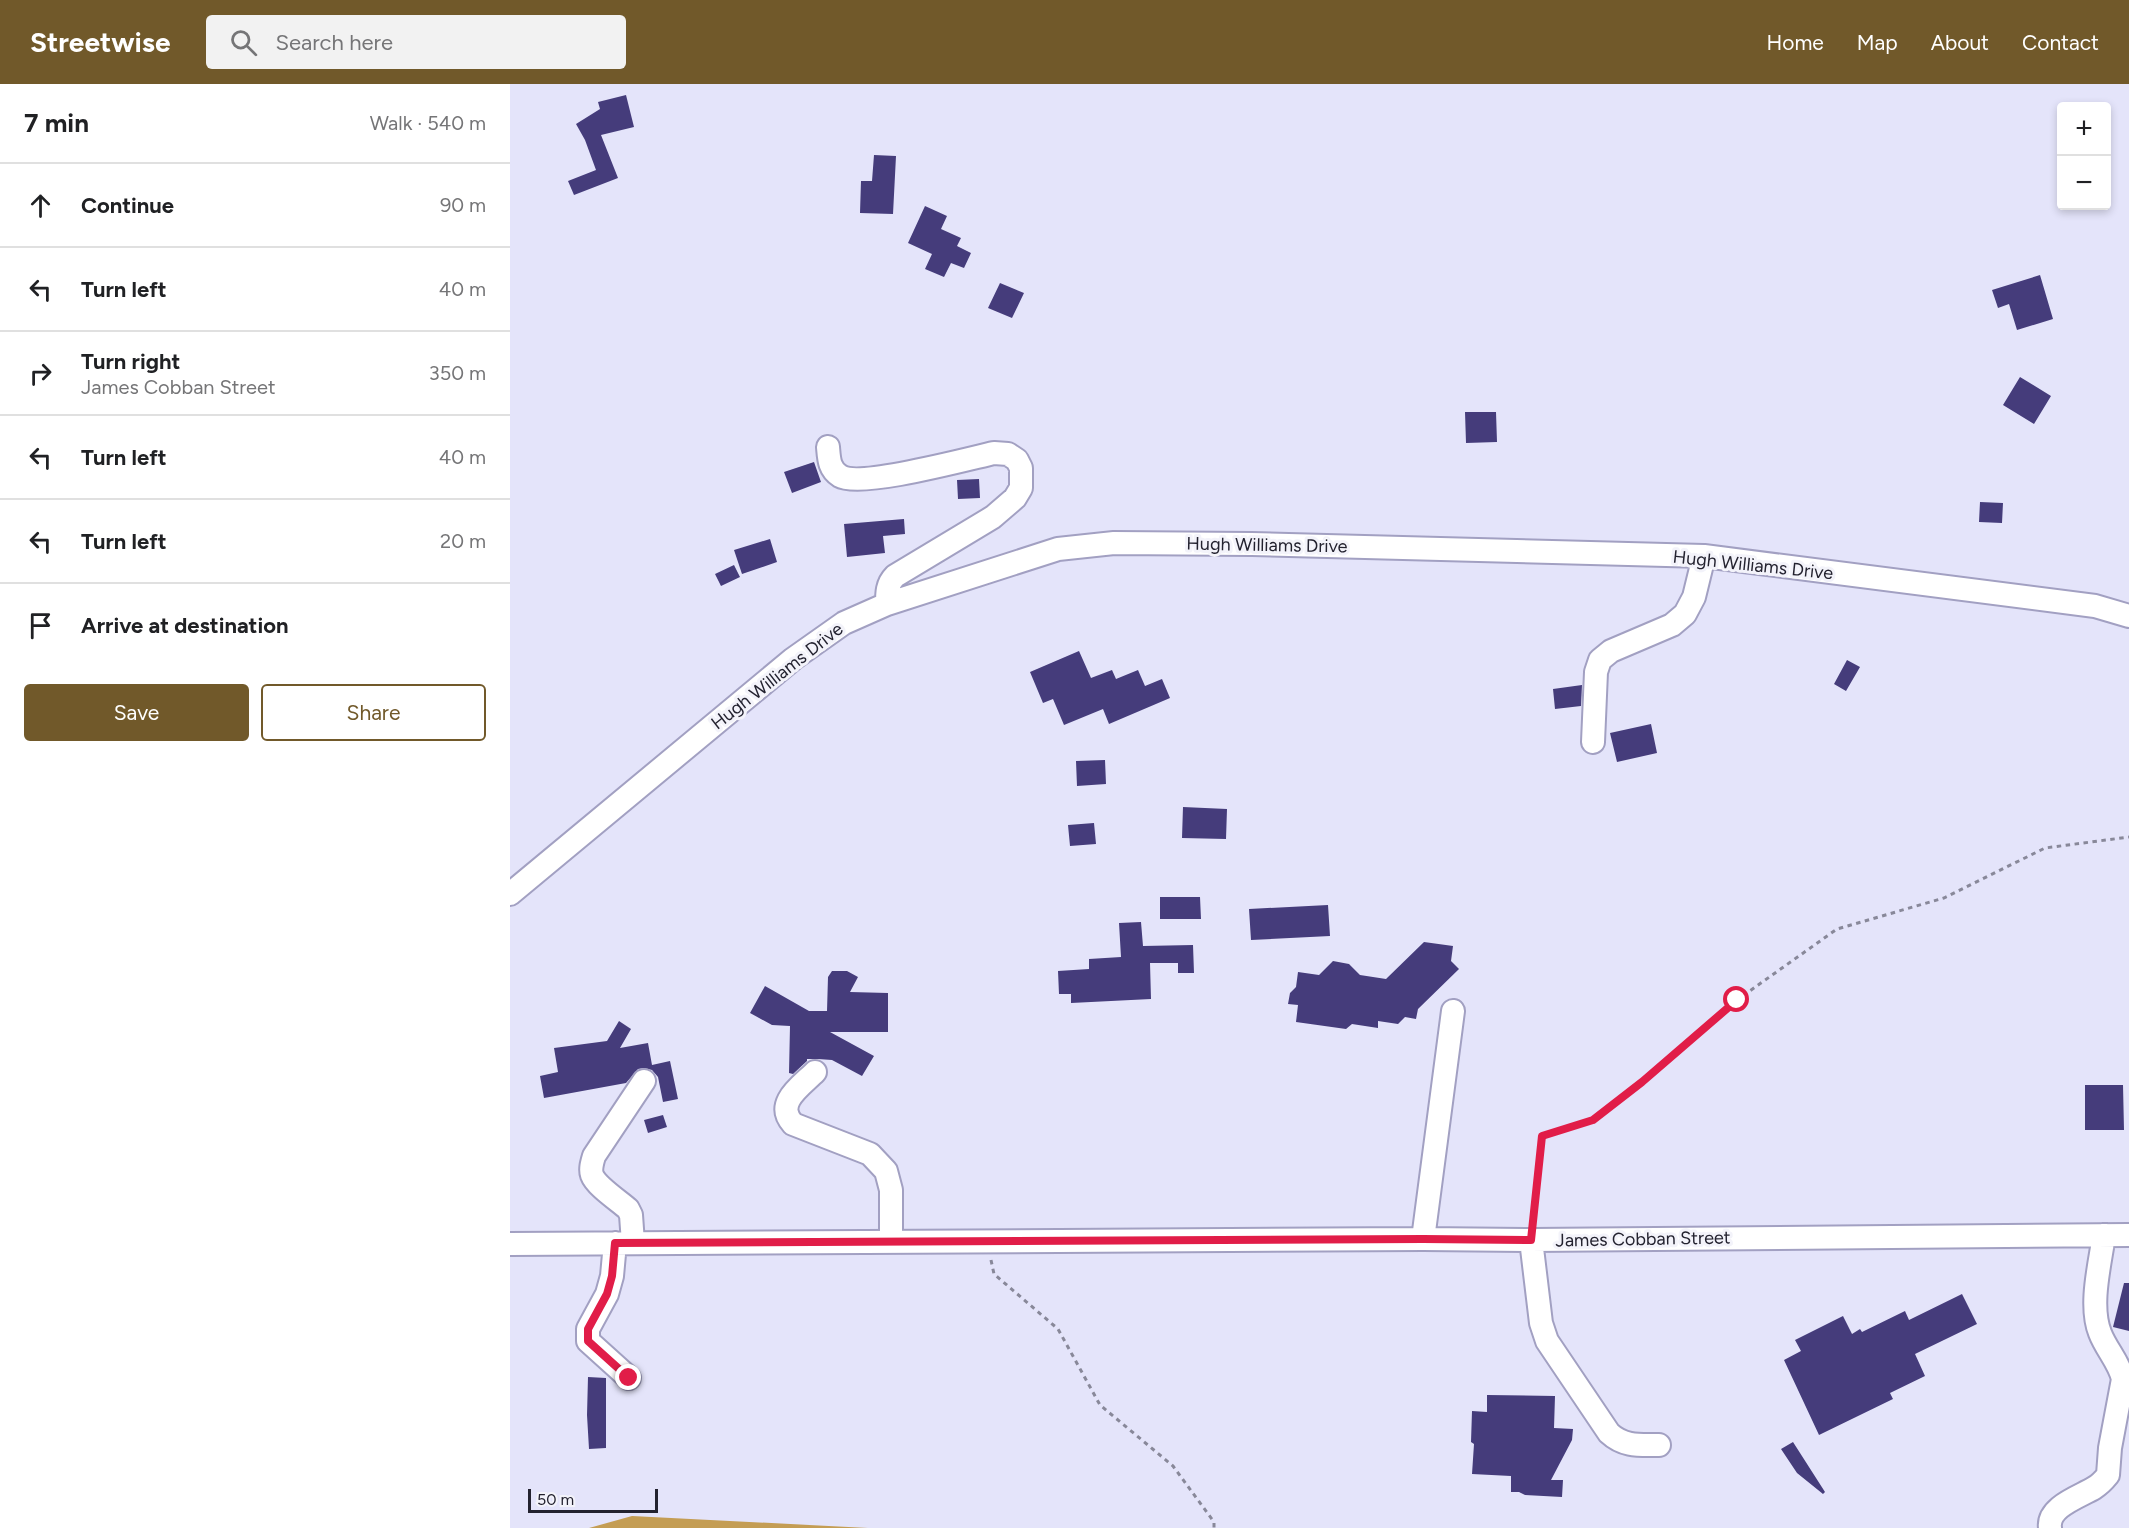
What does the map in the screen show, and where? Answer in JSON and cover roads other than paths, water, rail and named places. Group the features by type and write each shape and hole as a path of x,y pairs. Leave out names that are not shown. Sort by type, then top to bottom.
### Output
{"street":[{"path":"828,447 833,471 842,477 857,480 994,453 1008,454 1017,460 1021,468 1021,488 1015,498 993,517 895,576 890,581 886,604"},
{"name":"Hugh Williams Drive","path":"510,894 793,659 844,623 886,604 1058,549 1114,543 1252,544 1704,556 2095,606 2129,615"},
{"path":"1593,742 1596,672 1599,660 1611,651 1672,625 1685,614 1694,597 1704,556"},
{"path":"1423,1239 1453,1011"},
{"path":"815,1072 789,1098 785,1108 786,1117 793,1124 870,1154 886,1171 891,1190 891,1242"},
{"path":"629,1378 588,1341 586,1335 607,1294 631,1215 628,1209 596,1181 591,1174 591,1166 594,1156 644,1081"},
{"name":"James Cobban Street","path":"510,1244 1531,1240 2129,1234"},
{"path":"2050,1528 2049,1523 2056,1511 2096,1487 2108,1475 2110,1448 2123,1379 2121,1370 2100,1335 2096,1323 2095,1306 2104,1235"},
{"path":"1531,1240 1541,1323 1547,1341 1613,1437 1629,1445 1659,1445"}]}
